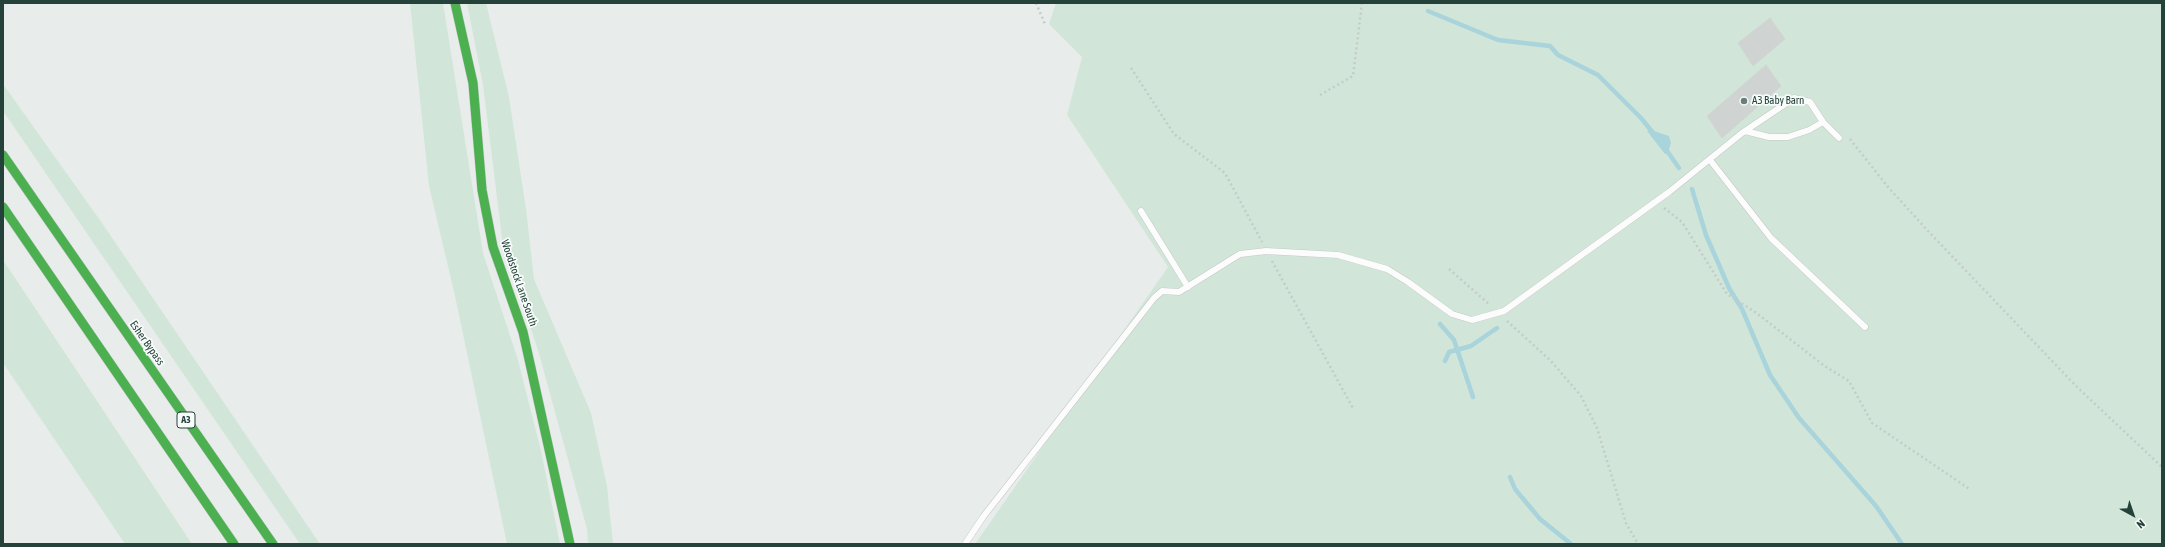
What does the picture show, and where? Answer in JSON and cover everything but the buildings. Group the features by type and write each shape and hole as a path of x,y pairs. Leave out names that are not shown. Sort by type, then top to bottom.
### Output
{"main road":[{"name":"Woodstock Lane South","path":"454,3 473,83 482,190 493,247 523,332 570,544"},
{"name":"Esher Bypass","path":"3,155 273,544"},
{"path":"3,207 234,544"}],"lane":[{"path":"965,544 983,517 1154,298 1162,291 1179,292 1240,254 1266,251 1338,256 1387,268 1452,314 1472,320 1504,311 1656,201 1745,131 1794,98 1810,102 1823,122 1839,138"},
{"path":"1745,131 1769,137 1788,137 1809,130 1823,122"},
{"path":"1710,160 1771,238 1865,327"},
{"path":"1141,211 1188,287"}],"path":[{"path":"1036,3 1045,24"},
{"path":"1320,95 1354,76 1362,3"},
{"path":"1132,68 1174,134 1225,173 1266,251 1354,410"},
{"path":"1839,138 1850,139 1888,187 1928,231 2076,386 2162,467"},
{"path":"1656,201 1682,222 1727,294 1751,310 1826,367 1850,381 1872,423 1971,490"},
{"path":"1449,269 1496,311"},
{"path":"1501,316 1551,361 1581,396 1598,428 1626,523 1638,544"}],"green space":[{"path":"410,3 443,3 483,253 518,360 541,451 560,544 507,544 455,296 429,186"},
{"path":"467,3 486,3 509,97 526,209 534,279 591,413 607,486 613,544 588,544 587,529 538,350 503,246 483,85"},
{"path":"1056,3 2162,3 2162,544 975,544 1168,267 1067,115 1082,57 1049,24"},
{"path":"3,84 102,223 320,544 300,544 3,111"},
{"path":"3,260 192,544 125,544 3,363"}],"water":[{"path":"1651,130 1669,136 1671,143 1668,152 1665,154 1647,131"}],"waterway":[{"path":"1428,11 1498,40 1550,46 1558,55 1598,75 1641,118 1654,134"},
{"path":"1665,148 1679,168"},
{"path":"1692,189 1706,235 1729,288 1742,309 1770,375 1799,418 1876,506 1902,544"},
{"path":"1440,324 1454,340 1473,397"},
{"path":"1445,361 1449,352 1471,346 1497,328"},
{"path":"1510,477 1515,489 1540,519 1571,544"}],"traffic: fast":[{"path":"455,3 473,83 482,190 493,247 523,332 570,544"},
{"path":"3,155 273,544"},
{"path":"3,207 234,544"}],"place":[{"name":"A3 Baby Barn","path":"1744,101"}]}
